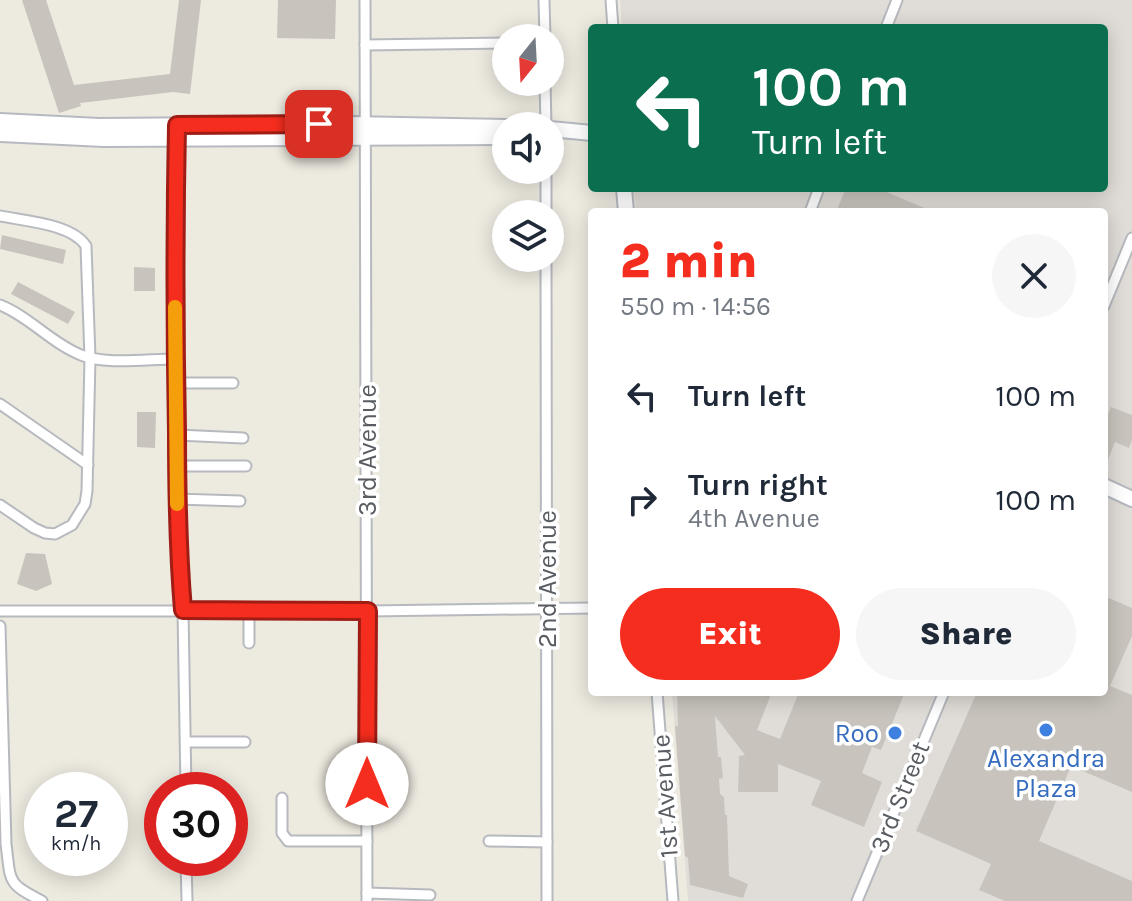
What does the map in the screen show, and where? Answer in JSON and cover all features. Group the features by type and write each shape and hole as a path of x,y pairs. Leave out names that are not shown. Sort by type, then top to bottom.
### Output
{"street":[{"name":"3rd Avenue","path":"365,0 367,897"},
{"path":"544,0 545,24"},
{"path":"611,0 613,24"},
{"path":"888,24 897,0"},
{"path":"365,45 492,43"},
{"path":"0,121 177,132"},
{"path":"0,134 67,138 177,132 492,127"},
{"path":"366,131 492,136"},
{"path":"177,132 176,499 183,610 186,772"},
{"path":"564,132 588,133"},
{"path":"0,216 66,230 81,238 86,246 90,358 88,465 85,504 78,518 64,531 45,533 0,505"},
{"path":"1108,296 1132,238"},
{"name":"2nd Avenue","path":"546,272 547,901"},
{"path":"0,305 70,350 90,358 175,359"},
{"path":"175,383 233,383"},
{"path":"0,404 88,465"},
{"path":"177,435 243,438"},
{"path":"176,466 246,466"},
{"path":"1108,488 1132,499"},
{"path":"176,499 240,501"},
{"path":"0,611 588,608"},
{"path":"249,611 249,643"},
{"path":"0,626 5,879 42,901"},
{"name":"1st Avenue","path":"657,696 673,901"},
{"name":"3rd Street","path":"857,901 942,696"},
{"path":"186,742 245,742"},
{"path":"282,798 282,833 288,841 367,841"},
{"path":"489,841 547,842"},
{"path":"186,876 187,901"},
{"path":"367,897 430,895"}],"shaded area":[{"path":"620,0 1132,0 1132,901 688,901 672,696 1108,696 1108,208 636,208 634,192 1108,192 1108,24 622,24"}],"building":[{"path":"22,0 46,0 74,85 170,74 179,0 201,0 190,94 173,92 80,103 81,106 59,113"},
{"path":"278,0 336,0 335,39 277,38"},
{"path":"844,192 886,192 924,208 838,208"},
{"path":"2,235 66,250 63,264 0,249"},
{"path":"134,267 155,268 155,291 134,291"},
{"path":"18,282 75,312 68,324 11,294"},
{"path":"1111,407 1132,415 1132,440 1129,448 1115,442 1108,460 1108,414"},
{"path":"137,412 156,412 155,448 137,447"},
{"path":"26,553 45,554 52,584 36,591 17,584"},
{"name":"Alexandra Plaza","path":"1108,598 1132,608 1132,636 1110,686 1132,695 1132,792 1071,766 1039,841 1132,881 1132,901 1005,901 979,890 991,864 916,831 975,696 1108,696"},
{"path":"677,696 770,696 757,730 780,739 797,696 903,696 881,750 872,747 862,773 882,782 864,827 811,805 821,781 778,764 778,792 738,792 739,756 745,755 715,716 723,778 719,779 720,794 724,797 727,815 729,876 748,884 743,898 690,885 675,726 678,726"}],"slow traffic":[{"path":"175,307 177,504"}],"place":[{"name":"Alexandra Plaza","path":"1046,730"},
{"name":"Roo","path":"895,733"}],"route":[{"path":"319,124 177,125 176,499 183,610 368,611 367,784"}]}
